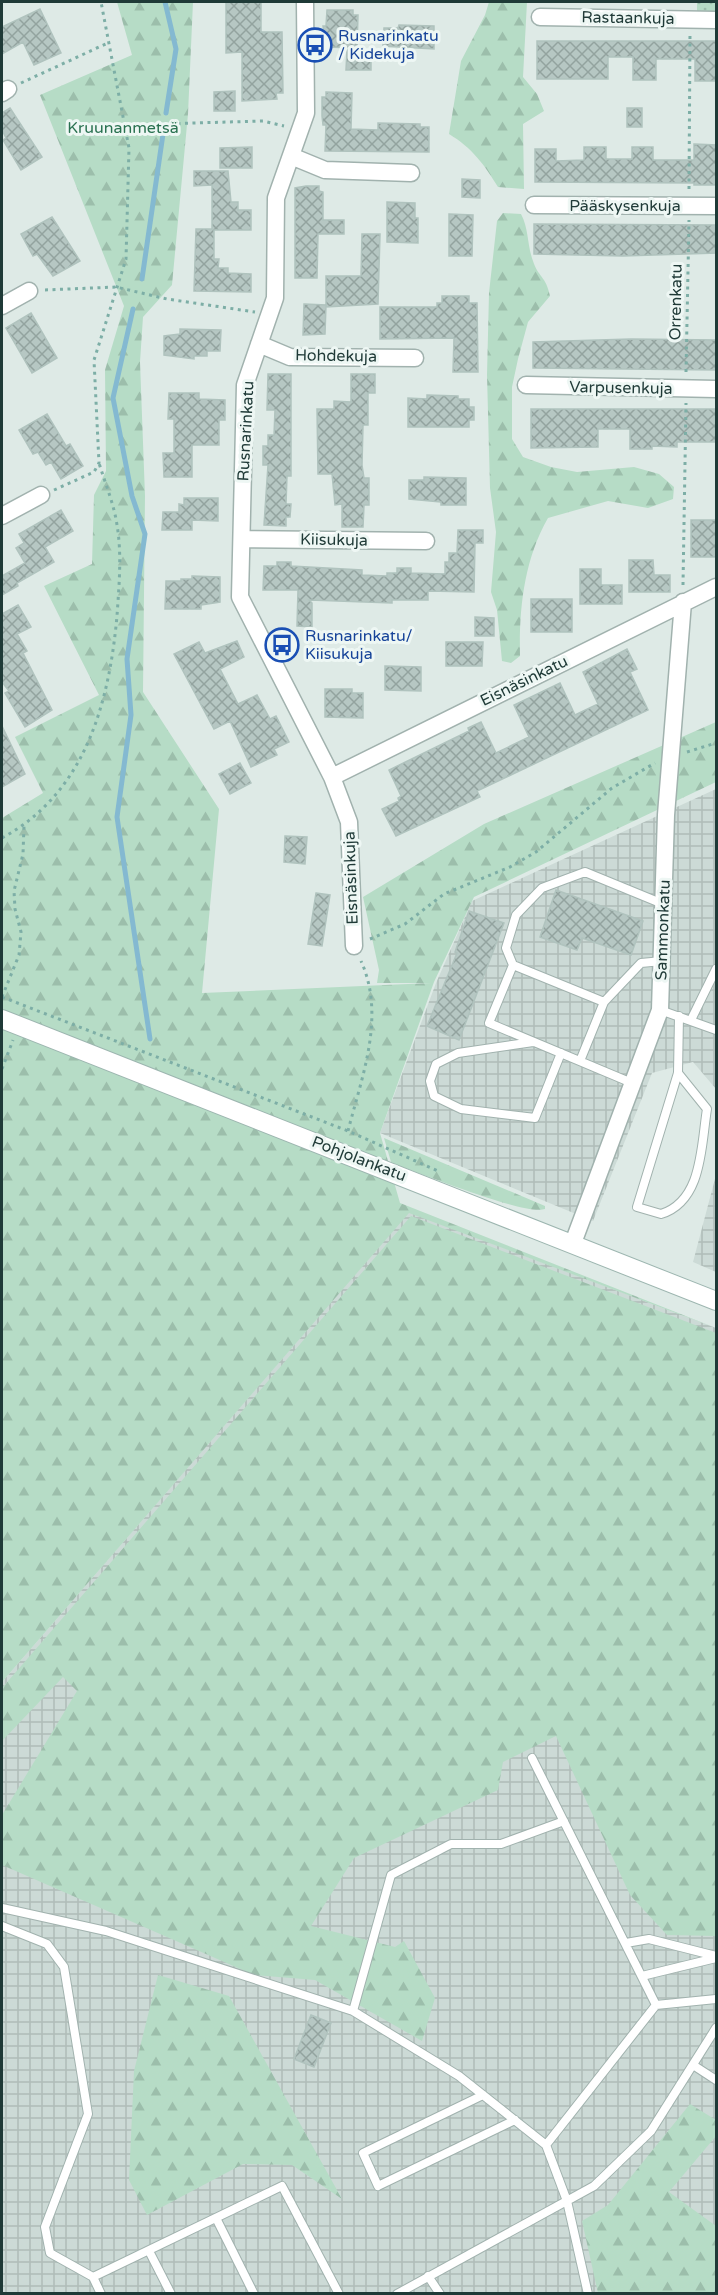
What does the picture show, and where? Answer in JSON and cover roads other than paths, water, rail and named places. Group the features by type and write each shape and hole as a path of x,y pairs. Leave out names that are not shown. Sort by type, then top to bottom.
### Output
{"main road":[{"name":"Pohjolankatu","path":"2,1018 717,1301"}],"street":[{"name":"Rusnarinkatu","path":"305,2 306,113 276,198 275,298 245,385 240,597 332,777"},
{"name":"Rastaankuja","path":"540,17 717,20"},
{"path":"291,156 325,170 411,174"},
{"name":"Pääskysenkuja","path":"534,205 717,206"},
{"path":"2,306 28,291"},
{"name":"Hohdekuja","path":"259,344 290,357 415,358"},
{"name":"Varpusenkuja","path":"526,385 717,389"},
{"path":"2,516 41,495"},
{"name":"Kiisukuja","path":"242,539 426,541"},
{"name":"Eisnäsinkatu","path":"332,777 717,586"},
{"name":"Sammonkatu","path":"573,1243 660,1010 671,757 683,602"},
{"name":"Eisnäsinkuja","path":"332,777 349,822 354,946"}],"lane":[{"path":"632,1083 489,1023 513,965 506,948 516,915 542,888 585,872 663,904"},
{"path":"580,1061 604,1002 641,963 662,961"},
{"path":"513,965 604,1002"},
{"path":"691,1020 717,969"},
{"path":"660,1010 717,1030"},
{"path":"678,1073 707,1109 695,1182 681,1205 661,1214 637,1207 678,1073 679,1016"},
{"path":"534,1042 458,1053 436,1064 430,1081 434,1096 461,1108 535,1118 561,1053"},
{"path":"532,1758 656,2005"},
{"path":"353,2010 391,1875 451,1844 501,1844 564,1821"},
{"path":"2,1908 106,1931 353,2010 459,2076 546,2145 567,2201 588,2294"},
{"path":"2,1926 47,1944 64,1968 88,2114 45,2227 50,2253 93,2277 101,2294"},
{"path":"626,1943 649,1939 717,1957"},
{"path":"642,1976 717,1957"},
{"path":"546,2145 656,2005 717,1999"},
{"path":"397,2294 594,2186 651,2131 717,2028"},
{"path":"693,2065 717,2080"},
{"path":"483,2095 363,2153 378,2187 515,2120"},
{"path":"93,2277 282,2186 339,2294"},
{"path":"216,2218 254,2294"},
{"path":"148,2250 171,2294"},
{"path":"428,2276 440,2294"}],"waterway":[{"path":"165,2 176,49 166,113"},
{"path":"142,279 163,134"},
{"path":"133,309 113,398 132,496 145,534 127,659 131,715 117,817 150,1039"}],"place":[{"name":"Rusnarinkatu / Kidekuja","path":"315,45"},
{"name":"Rusnarinkatu/ Kiisukuja","path":"282,645"}],"park label":[{"name":"Kruunanmetsä","path":"123,128"}]}
